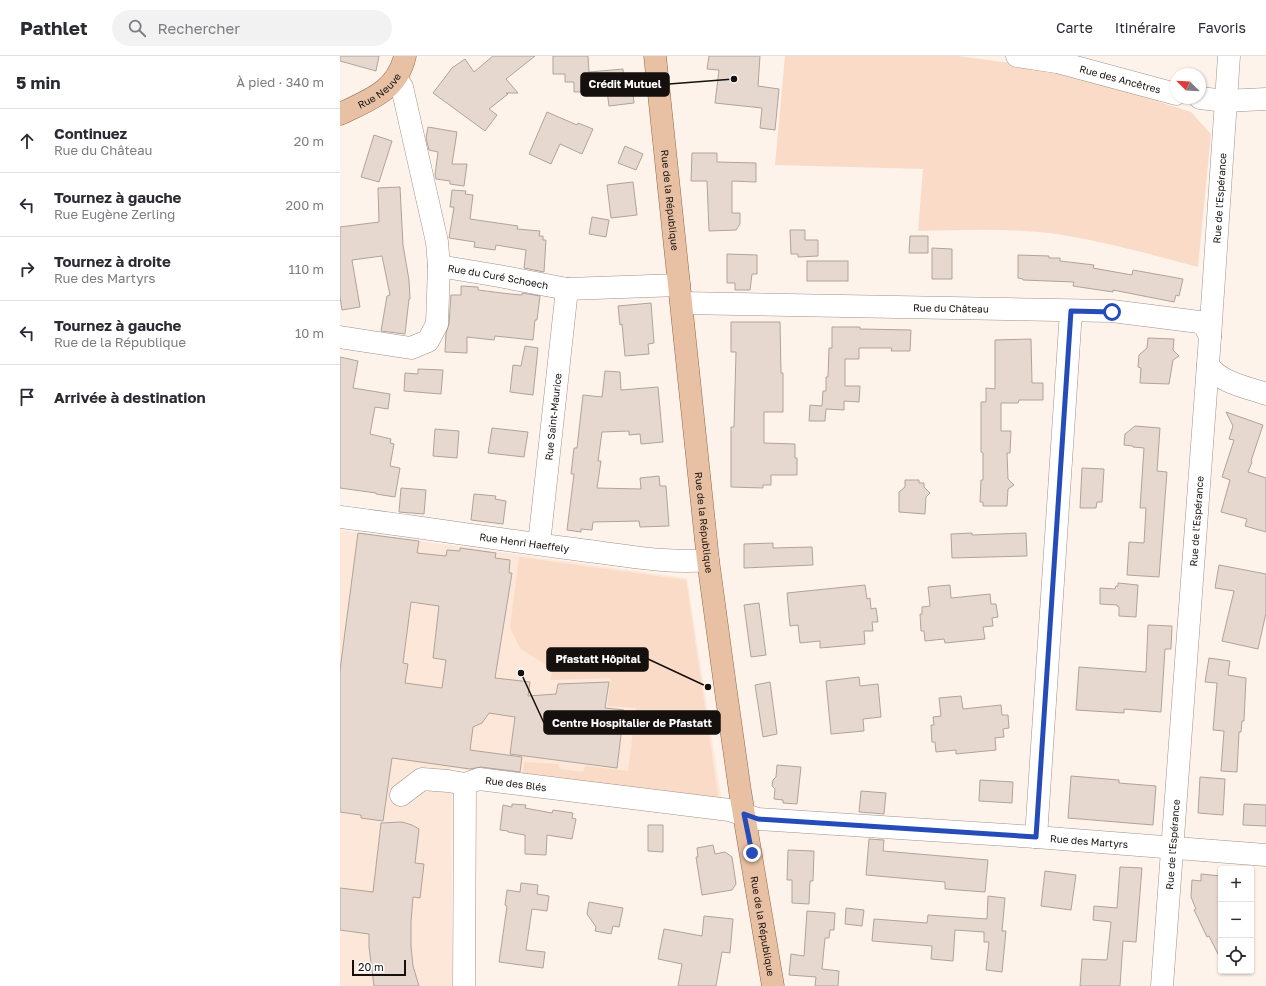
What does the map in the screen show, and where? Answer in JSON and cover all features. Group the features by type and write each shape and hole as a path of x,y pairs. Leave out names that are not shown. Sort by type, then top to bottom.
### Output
{"main road":[{"name":"Rue Neuve","path":"340,114 376,97 396,78 405,56"},
{"name":"Rue de la République","path":"656,56 708,560 744,814 773,986"}],"street":[{"name":"Rue des Ancêtres","path":"1017,56 1057,62 1170,92"},
{"name":"Rue de l'Espérance","path":"1162,986 1208,365 1229,56"},
{"name":"Rue du Curé Schoech","path":"396,78 402,87 437,242 439,266 567,289 681,294"},
{"path":"1206,99 1225,101 1266,99"},
{"path":"340,337 411,348 428,341 436,324 439,266"},
{"name":"Rue Saint-Maurice","path":"539,544 567,289"},
{"name":"Rue du Château","path":"681,294 1112,312 1199,322 1205,326 1210,337"},
{"path":"1036,837 1071,311"},
{"path":"1208,365 1212,371 1222,378 1266,394"},
{"name":"Rue Henri Haeffely","path":"340,517 668,560 708,560"},
{"path":"401,795 422,779 466,784 464,986"},
{"name":"Rue des Blés","path":"466,784 480,779 730,810 744,814"},
{"name":"Rue des Martyrs","path":"744,814 758,819 1036,837 1266,855"}],"shaded area":[{"path":"785,56 958,56 1032,66 1131,93 1191,112 1211,134 1198,267 1106,243 1049,233 1000,230 918,231 923,169 775,165"},
{"path":"340,530 687,578 722,803 452,768 452,986 340,986"},
{"path":"519,557 686,580 719,801 522,776 524,762 558,764 560,769 583,772 585,766 628,771 636,708 607,706 611,678 551,680 552,669 520,648 510,628"}],"building":[{"path":"340,56 379,56 376,71 340,61"},
{"path":"493,56 535,56 506,79 518,93 506,93 508,94 489,109 497,115 485,131 433,93 452,68 465,59 474,72"},
{"path":"553,56 588,56 589,72 623,69 624,82 632,82 634,103 609,106 607,91 574,92 574,82 565,82 565,74 553,74"},
{"path":"709,56 760,56 758,86 779,89 775,130 760,128 762,108 715,103 719,70 707,69"},
{"path":"547,112 577,125 578,123 593,129 582,154 560,144 551,164 529,154"},
{"path":"428,127 457,132 452,164 467,164 464,186 450,184 450,181 436,179 435,175 438,152 429,150 426,138"},
{"path":"374,135 392,141 379,182 361,177"},
{"path":"625,146 643,154 636,170 618,163"},
{"path":"692,153 717,153 717,162 756,163 756,182 732,181 732,213 740,213 740,224 736,230 709,231 707,181 691,181"},
{"path":"633,182 637,215 611,218 607,185"},
{"path":"400,187 403,245 409,280 410,299 405,334 381,331 387,296 390,295 382,256 352,260 360,307 342,310 340,297 340,227 379,222 378,188"},
{"path":"452,190 466,191 465,194 473,195 470,219 518,226 517,229 540,231 539,236 543,236 543,240 546,240 544,272 524,268 526,250 496,245 495,250 474,247 475,242 449,238 454,207 450,207"},
{"path":"592,217 609,220 606,237 589,234"},
{"path":"790,230 805,230 805,240 818,240 818,256 798,257 798,254 791,254"},
{"path":"910,236 928,236 928,253 909,253"},
{"path":"932,248 952,249 952,279 932,279"},
{"path":"727,254 757,255 757,274 752,274 750,290 735,290 735,283 727,283"},
{"path":"1018,255 1049,256 1049,258 1060,258 1060,261 1094,265 1093,268 1132,275 1133,270 1183,279 1179,296 1176,295 1174,302 1113,290 1113,292 1073,286 1074,282 1023,280 1018,278"},
{"path":"807,261 848,261 848,281 807,281"},
{"path":"461,286 478,287 478,290 522,295 522,293 540,296 533,340 495,336 494,340 467,337 467,353 445,352 451,295 461,295"},
{"path":"651,303 654,343 648,344 649,354 625,356 622,324 620,325 618,306"},
{"path":"731,322 780,322 781,373 783,373 783,412 764,412 764,443 795,444 797,475 771,475 771,485 763,485 763,488 731,487 731,427 734,427 736,352 731,352"},
{"path":"832,327 911,330 910,351 891,351 892,348 859,348 859,359 845,359 845,386 860,386 859,402 844,401 844,410 826,409 825,421 809,421 810,405 822,406 823,391 826,391 829,348 832,348"},
{"path":"1148,338 1174,339 1173,350 1179,356 1173,360 1169,384 1140,383 1141,368 1138,367 1139,355 1147,348"},
{"path":"1031,339 1032,383 1043,383 1043,400 1019,400 1018,403 1001,403 1001,431 1011,431 1010,453 1007,453 1008,479 1014,485 1008,489 1007,506 983,506 983,502 980,502 981,480 983,480 983,453 981,452 981,402 986,402 986,388 995,389 995,340"},
{"path":"525,346 538,348 533,395 510,392 513,365 521,366"},
{"path":"340,357 358,361 353,388 390,394 388,409 375,407 370,434 391,439 390,443 394,444 390,466 400,468 395,497 340,488"},
{"path":"418,369 443,370 441,394 404,391 405,373 418,374"},
{"path":"605,371 620,372 621,390 658,387 663,442 641,444 640,434 629,435 629,431 602,432 598,461 601,461 597,488 641,489 640,478 659,476 660,486 666,486 669,526 640,527 639,521 593,522 592,530 581,529 581,532 567,530 574,474 571,474 574,448 577,448 583,395 602,397"},
{"path":"1226,412 1263,425 1248,472 1266,478 1266,532 1245,526 1247,519 1221,512 1230,480 1222,477 1234,440 1229,439 1233,426"},
{"path":"1135,426 1160,428 1157,471 1167,472 1159,577 1127,575 1129,542 1144,543 1146,508 1140,508 1144,448 1124,445 1125,434"},
{"path":"492,428 528,432 524,457 488,453"},
{"path":"435,429 459,431 457,458 433,456"},
{"path":"1082,468 1104,469 1102,502 1097,502 1096,508 1080,508"},
{"path":"905,480 919,480 919,483 924,483 924,487 930,493 926,497 925,514 899,512 899,492 905,487"},
{"path":"401,488 426,490 424,514 399,512"},
{"path":"474,494 496,496 495,499 506,501 503,524 471,520"},
{"path":"358,533 419,541 417,553 446,556 447,550 460,551 460,548 496,553 495,558 510,560 509,573 512,573 495,678 530,682 528,696 556,694 558,684 609,682 605,708 624,710 617,768 510,754 515,717 489,713 482,723 473,727 470,750 522,757 520,772 481,767 470,769 392,758 383,821 361,818 361,815 340,812 340,670","holes":["411,602 439,606 433,658 446,660 442,688 405,683 408,664 403,663"]},
{"path":"972,533 972,535 1026,533 1027,556 952,558 951,534"},
{"path":"773,543 773,548 812,547 813,565 744,568 744,544"},
{"path":"1219,565 1266,574 1266,613 1258,649 1222,641 1234,591 1215,588"},
{"path":"1118,583 1138,585 1136,617 1119,616 1119,607 1117,605 1100,604 1100,588 1115,589 1116,586 1118,586"},
{"path":"865,585 867,599 870,598 871,609 876,608 878,622 872,622 873,631 864,631 865,644 820,648 820,641 800,643 798,625 790,626 787,593"},
{"path":"950,585 951,598 990,594 991,604 996,604 998,617 992,618 993,626 983,627 985,639 945,643 944,639 925,641 924,631 921,631 920,614 922,614 922,607 930,606 928,587"},
{"path":"759,603 766,655 751,657 744,605"},
{"path":"1148,625 1172,626 1171,649 1165,649 1161,712 1124,709 1124,713 1076,710 1079,667 1146,672"},
{"path":"1209,658 1230,661 1228,675 1246,678 1244,721 1242,721 1241,732 1239,732 1237,772 1221,771 1224,731 1213,730 1217,683 1205,682"},
{"path":"859,677 860,686 878,684 881,717 863,719 864,731 831,734 826,681"},
{"path":"770,682 777,734 763,737 755,685"},
{"path":"961,696 963,709 1001,705 1002,715 1008,715 1009,728 1003,729 1004,737 995,738 996,750 956,754 956,750 936,752 935,742 932,742 931,725 934,725 933,717 941,716 939,698"},
{"path":"777,765 801,767 797,804 783,803 783,800 774,799 775,789 772,786 773,780 776,777"},
{"path":"1071,776 1119,780 1119,783 1156,786 1153,825 1068,818"},
{"path":"1200,777 1225,779 1223,815 1198,813"},
{"path":"980,780 1013,782 1012,803 979,801"},
{"path":"861,791 886,793 884,814 859,812"},
{"path":"512,804 526,805 525,808 552,813 553,810 573,813 572,818 576,819 572,839 547,835 546,855 525,854 525,835 500,830 503,805 512,807"},
{"path":"1244,804 1266,805 1266,826 1243,825"},
{"path":"402,822 419,829 415,863 424,864 420,898 413,897 411,922 413,966 419,986 374,986 369,947 369,934 340,930 340,888 373,892 381,823"},
{"path":"648,825 663,825 663,852 648,851"},
{"path":"869,839 884,840 883,851 988,860 985,892 945,889 945,882 866,875"},
{"path":"713,845 715,854 725,852 732,857 736,884 732,890 702,895 696,857 698,857 697,848"},
{"path":"788,850 814,851 813,881 810,881 809,904 792,903 792,880 787,880"},
{"path":"1120,867 1142,868 1136,942 1123,941 1120,986 1080,986 1082,959 1107,960 1111,922 1093,920 1094,906 1117,908"},
{"path":"1045,871 1076,875 1071,910 1041,906"},
{"path":"1201,874 1218,876 1218,954 1209,936 1207,937 1194,910 1196,909 1191,897 1192,880 1201,881"},
{"path":"521,883 538,885 537,894 549,896 547,911 532,909 526,950 545,952 543,968 499,962 507,906 505,905 507,890 520,892"},
{"path":"988,896 1005,898 1002,931 1006,931 1002,972 986,970 989,942 984,942 984,932 955,930 953,961 931,959 932,946 872,941 874,919 927,923 928,915 987,919"},
{"path":"589,902 623,908 619,927 613,926 611,934 595,931 596,927 587,914"},
{"path":"846,908 864,910 862,926 845,924"},
{"path":"807,911 835,913 834,930 830,930 829,938 825,938 822,969 839,971 838,986 815,986 816,977 789,975 791,954 804,956"},
{"path":"704,916 733,919 730,953 722,952 716,986 678,986 682,964 658,959 664,929 702,936"}],"place":[{"name":"Crédit Mutuel","path":"734,79"},
{"name":"Centre Hospitalier de Pfastatt","path":"521,673"},
{"name":"Pfastatt Hôpital","path":"708,687"}],"route":[{"path":"752,853 744,814 758,819 1036,837 1071,311 1112,312"}]}
